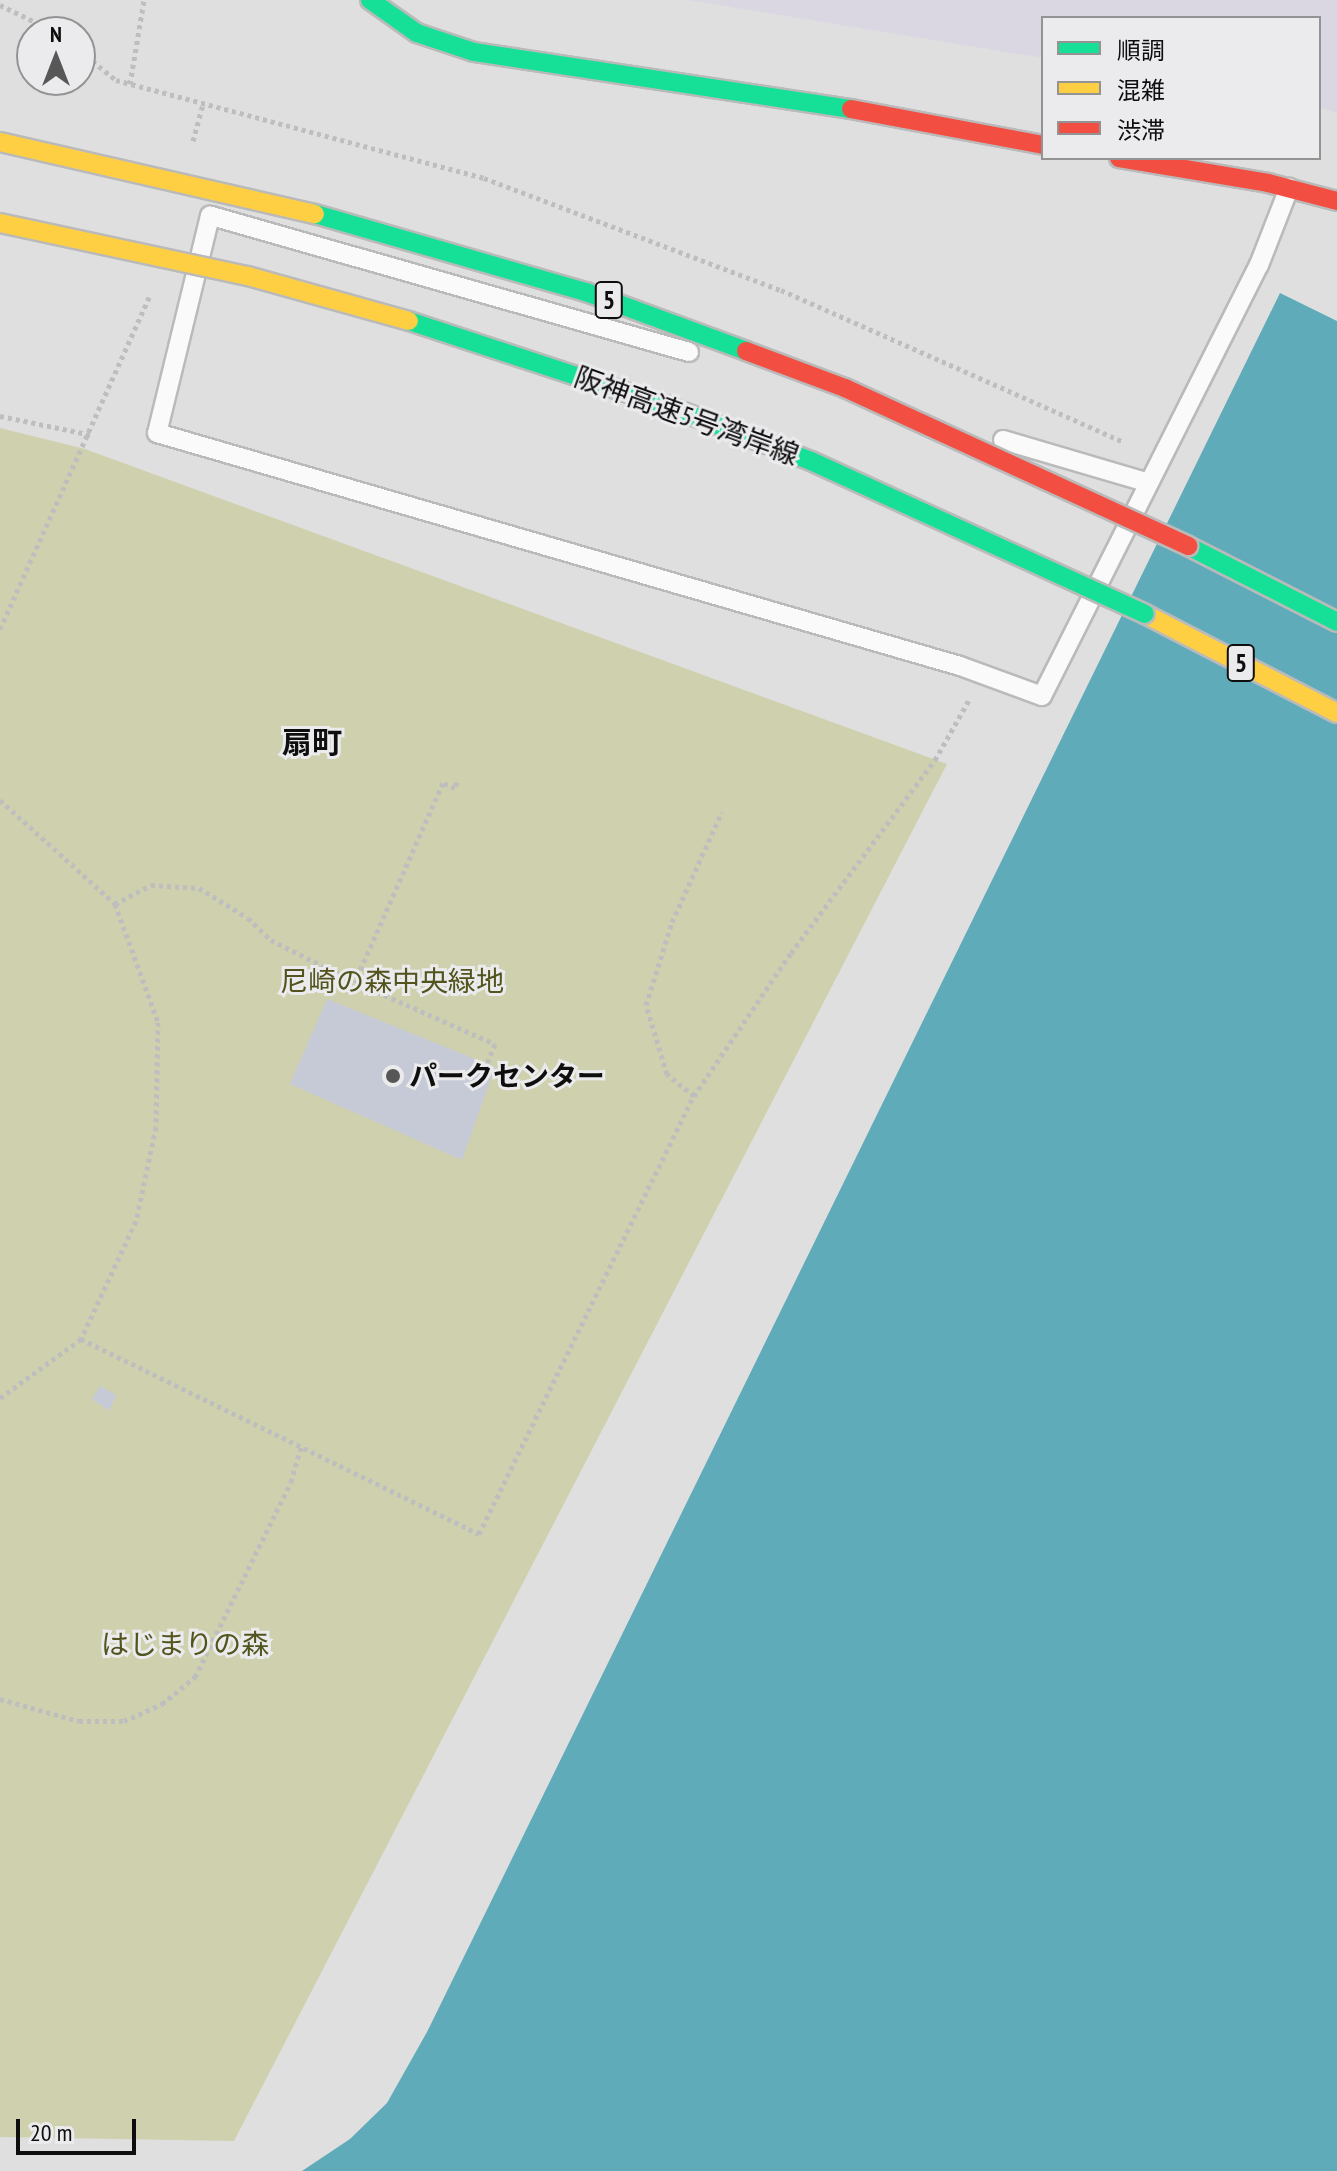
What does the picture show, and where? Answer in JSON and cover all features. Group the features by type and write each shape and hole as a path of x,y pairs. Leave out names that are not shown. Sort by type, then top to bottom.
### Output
{"main road":[{"path":"370,0 417,33 474,52 814,102 1041,145"},
{"name":"5","path":"0,142 288,206 586,292 728,342 975,445 1337,622"},
{"path":"1130,160 1289,188 1337,201"},
{"name":"阪神高速5号湾岸線","path":"0,223 161,256 373,309 665,405 811,461 965,530 1145,614 1337,713"}],"lane":[{"path":"1149,483 210,216 157,433 984,674 1042,696 1259,265 1289,188"}],"path":[{"path":"130,84 144,0"},
{"path":"0,5 23,16"},
{"path":"96,64 116,80 484,178 781,290 1132,445"},
{"path":"0,416 92,435"},
{"path":"0,629 85,449"},
{"path":"81,1339 479,1534 694,1096 791,953 935,760 984,674"},
{"path":"355,982 443,783 455,788 457,782"},
{"path":"0,800 115,904 158,1022 156,1127 136,1221 81,1339 0,1398"},
{"path":"694,1096 667,1074 646,1005 672,922 722,812"},
{"path":"115,904 151,885 199,888 248,918 271,940 355,982 495,1044 487,1064"},
{"path":"0,1699 79,1721 124,1721 162,1704 195,1677 291,1482 301,1446"}],"shaded area":[{"path":"688,0 1337,0 1337,113 1321,109 1321,16 1041,16 1041,58"}],"green space":[{"name":"尼崎の森中央緑地","path":"0,428 85,449 947,764 234,2141 0,2137"}],"water":[{"path":"1280,293 1337,321 1337,2171 302,2171 350,2139 387,2103 427,2032"}],"building":[{"name":"パークセンター","path":"327,999 495,1067 462,1160 290,1084"},
{"path":"100,1386 116,1395 109,1411 92,1399"}],"traffic: fast":[{"path":"370,0 417,33 474,52 851,109"},
{"path":"315,214 586,292 746,351"},
{"path":"409,321 665,405 811,461 1145,614"},
{"path":"1188,546 1337,622"}],"traffic: slow":[{"path":"0,142 315,214"},
{"path":"0,223 248,276 409,321"},
{"path":"1145,614 1337,713"}],"traffic: jam":[{"path":"851,109 1041,145"},
{"path":"1131,160 1268,183 1337,201"},
{"path":"746,351 845,388 1188,546"}],"place":[{"name":"パークセンター","path":"393,1076"}],"district":[{"name":"扇町","path":"312,742"}],"park label":[{"name":"はじまりの森","path":"185,1644"}]}
